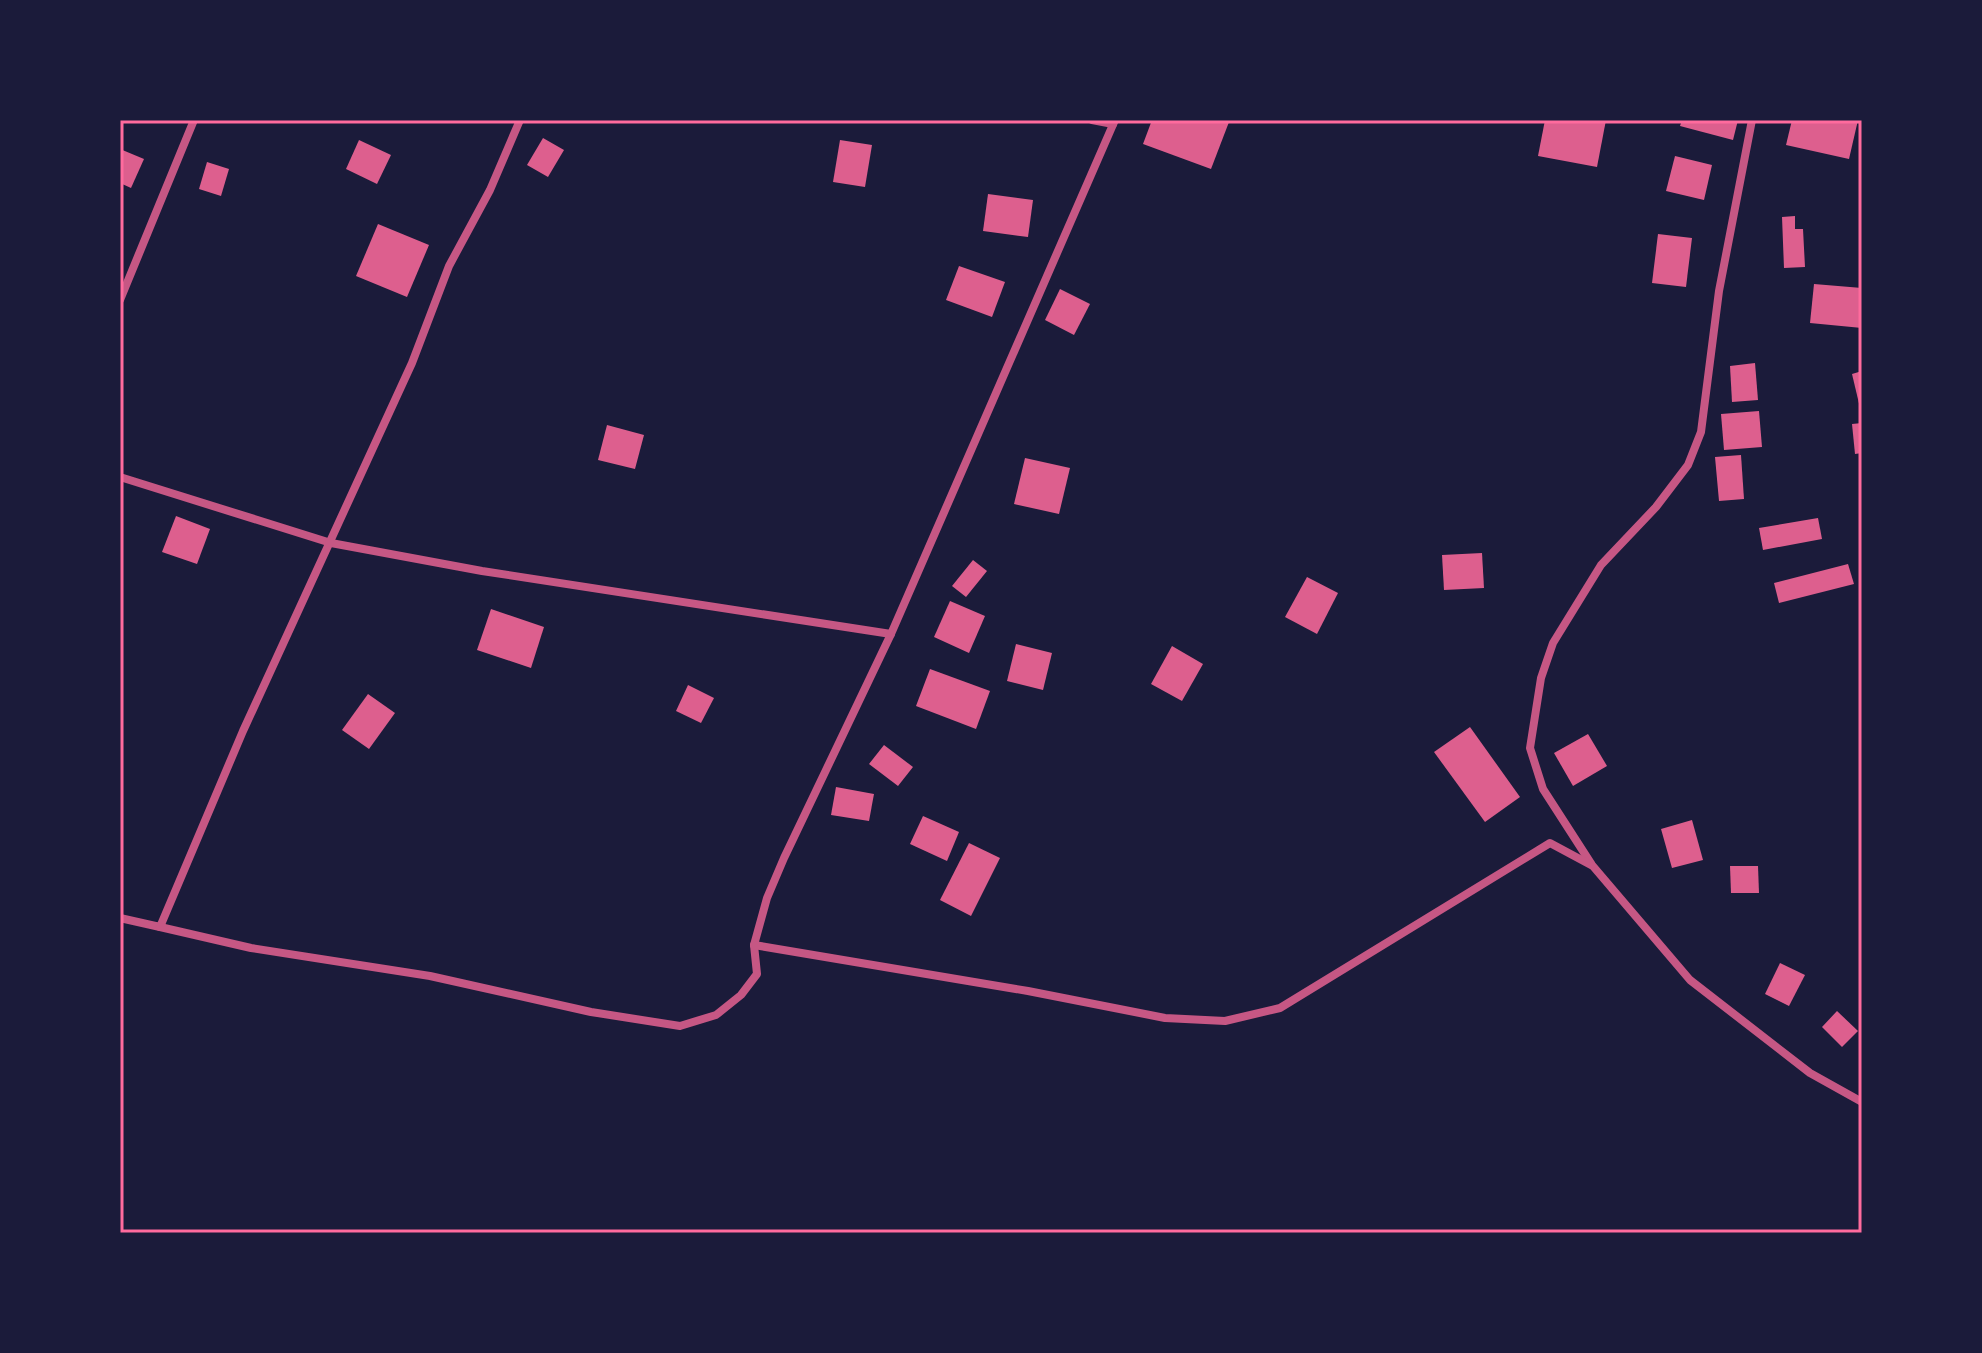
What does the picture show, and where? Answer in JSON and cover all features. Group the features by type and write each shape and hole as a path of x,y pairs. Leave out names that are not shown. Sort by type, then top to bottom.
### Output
{"street":[{"path":"120,300 194,120"},
{"path":"160,927 243,731 412,363 449,266 490,190 520,120"},
{"path":"120,918 251,948 430,976 591,1012 680,1026 716,1015 741,995 757,974 754,945 767,898 784,858 891,634 1114,122 1092,120"},
{"path":"1752,120 1719,291 1701,432 1688,465 1601,565 1553,643 1541,678 1530,748 1543,789 1592,865 1690,980 1810,1073 1862,1102"},
{"path":"120,477 331,543 482,571 891,634"},
{"path":"754,945 1165,1018 1225,1021 1280,1008 1550,843 1592,865"}],"building":[{"path":"1152,120 1229,122 1211,169 1143,144"},
{"path":"1545,120 1606,120 1597,167 1538,156"},
{"path":"1682,120 1738,120 1733,140 1680,126"},
{"path":"1792,120 1858,120 1849,159 1786,145"},
{"path":"543,138 564,150 548,177 527,165"},
{"path":"359,140 391,155 377,184 346,169"},
{"path":"840,140 872,145 865,187 833,182"},
{"path":"120,149 144,159 131,188 120,183"},
{"path":"1675,156 1712,165 1704,200 1666,191"},
{"path":"207,162 229,169 221,196 199,189"},
{"path":"988,194 1033,200 1028,237 983,231"},
{"path":"1795,216 1795,229 1803,229 1805,267 1784,268 1782,217"},
{"path":"378,224 429,245 407,297 356,276"},
{"path":"1658,234 1692,238 1686,287 1652,283"},
{"path":"959,266 1005,282 992,317 946,300"},
{"path":"1814,284 1862,288 1862,328 1810,323"},
{"path":"1060,289 1090,304 1074,335 1045,320"},
{"path":"1755,363 1758,400 1732,402 1730,366"},
{"path":"1862,371 1862,412 1861,412 1852,374"},
{"path":"1759,411 1762,447 1724,450 1721,414"},
{"path":"1862,423 1862,453 1855,454 1852,424"},
{"path":"607,425 644,435 635,469 598,460"},
{"path":"1741,455 1744,499 1719,501 1715,457"},
{"path":"1025,458 1070,468 1059,514 1014,504"},
{"path":"176,516 210,529 197,564 162,552"},
{"path":"1818,518 1822,539 1763,550 1759,528"},
{"path":"1482,553 1484,588 1444,590 1442,555"},
{"path":"973,560 987,571 966,597 952,586"},
{"path":"1848,564 1854,584 1779,603 1774,583"},
{"path":"1307,577 1338,593 1317,634 1285,617"},
{"path":"950,601 985,616 969,653 934,637"},
{"path":"491,609 544,627 531,668 477,650"},
{"path":"1016,644 1052,653 1043,690 1007,681"},
{"path":"1172,646 1203,664 1182,701 1151,684"},
{"path":"930,669 990,691 976,729 916,706"},
{"path":"688,685 714,698 701,723 676,711"},
{"path":"368,694 395,713 369,749 342,730"},
{"path":"1470,727 1520,797 1485,822 1434,752"},
{"path":"1588,734 1607,766 1573,786 1554,753"},
{"path":"884,745 913,767 898,786 869,764"},
{"path":"836,787 874,794 869,821 831,815"},
{"path":"923,816 959,832 947,861 910,844"},
{"path":"1692,820 1703,860 1672,868 1661,829"},
{"path":"969,843 1000,858 971,916 940,900"},
{"path":"1730,866 1758,866 1759,893 1731,893"},
{"path":"1780,963 1805,975 1789,1006 1765,994"},
{"path":"1837,1011 1858,1031 1842,1047 1822,1027"}]}
